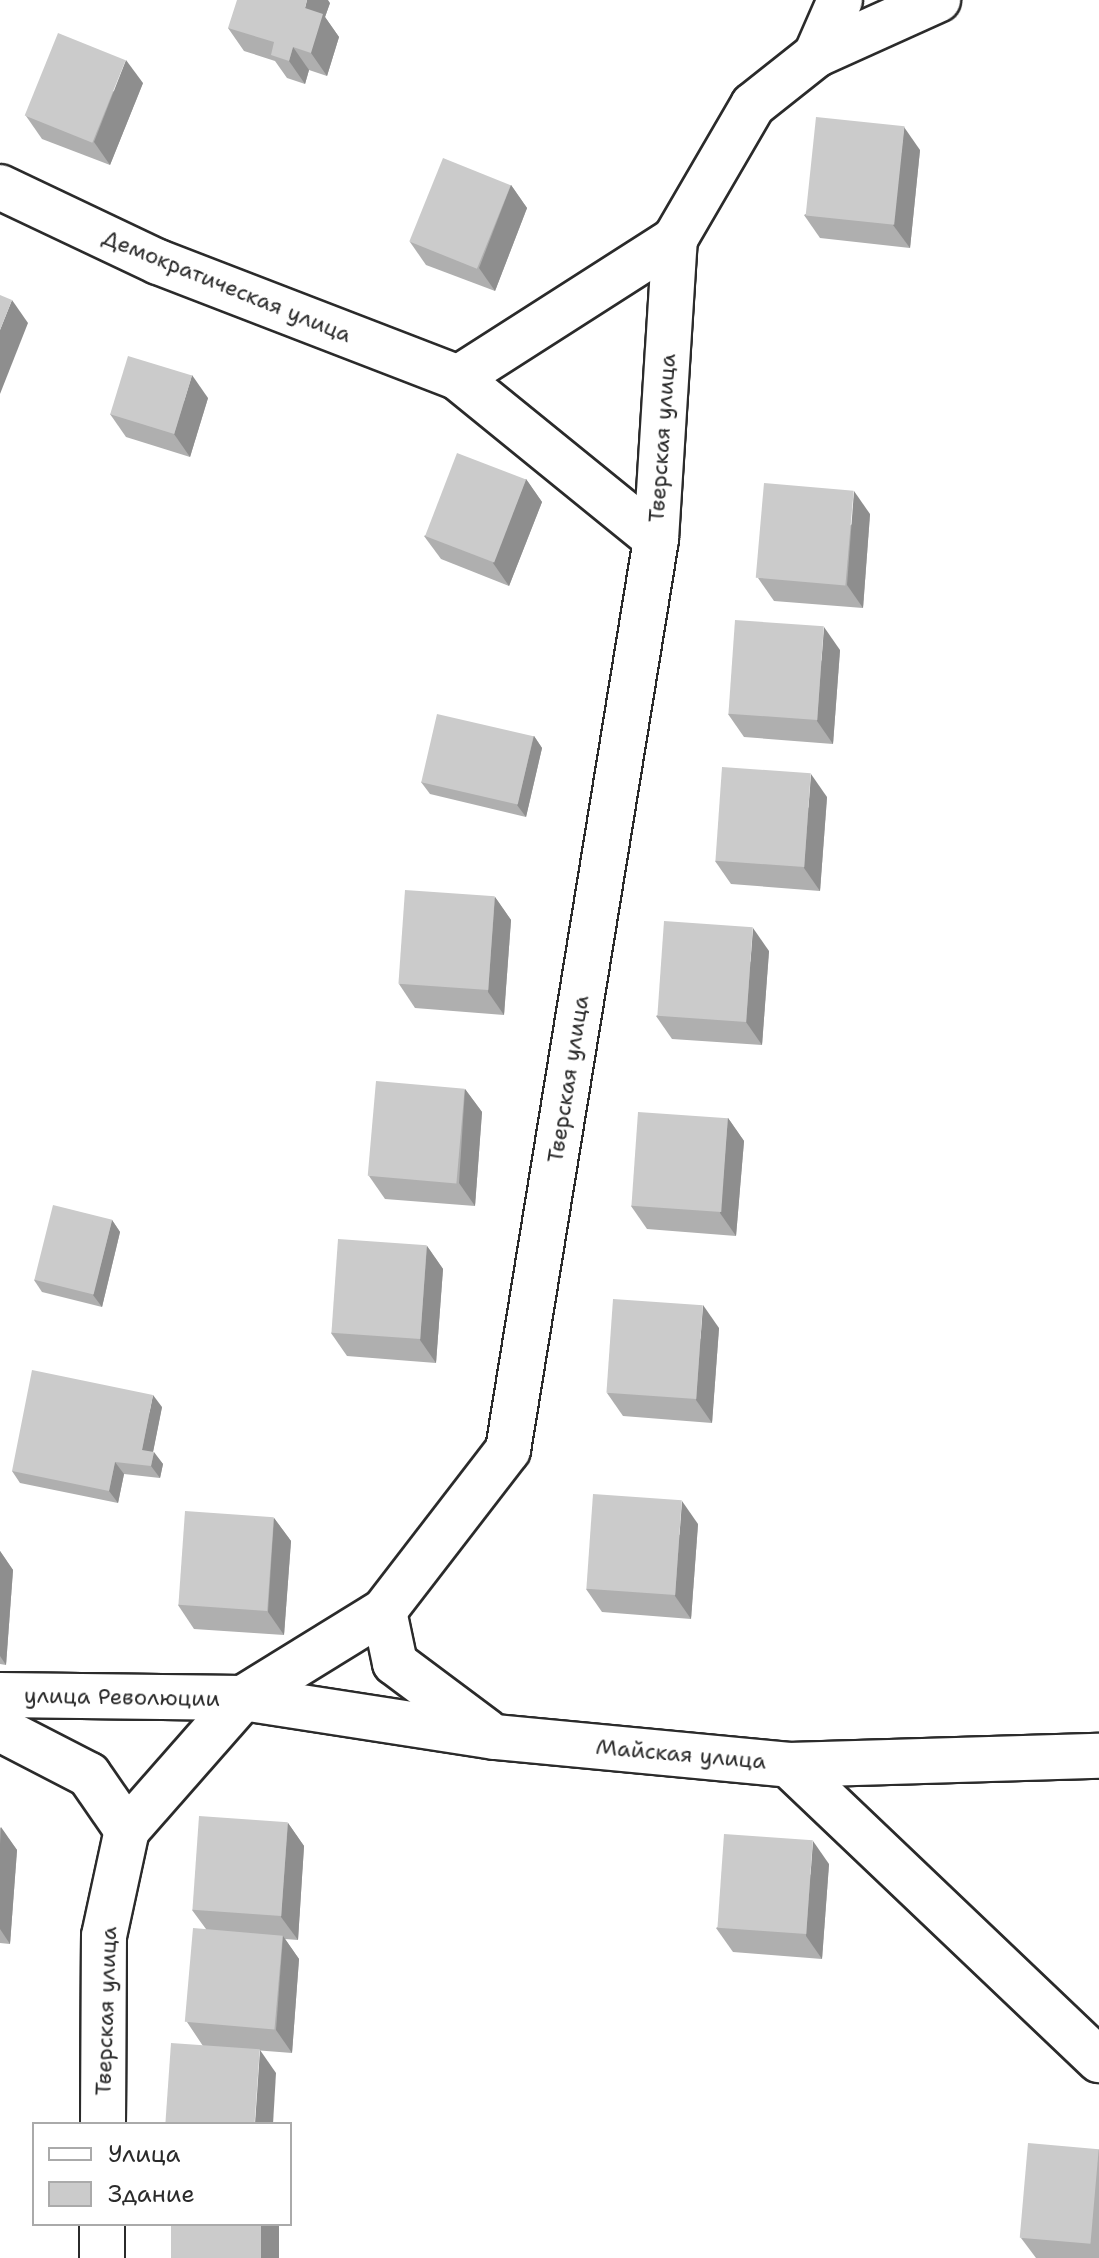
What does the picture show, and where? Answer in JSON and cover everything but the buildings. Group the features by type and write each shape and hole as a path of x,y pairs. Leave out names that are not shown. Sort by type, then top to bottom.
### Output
{"street":[{"path":"816,55 840,0"},
{"name":"Тверская улица","path":"103,2122 104,1936 127,1830 243,1698 384,1611 508,1450 656,539 675,239 753,105 816,55 938,0"},
{"name":"Демократическая улица","path":"0,187 158,262 458,378 656,539"},
{"path":"458,378 675,239"},
{"path":"384,1611 395,1663 495,1737"},
{"name":"улица Революции","path":"0,1695 243,1698"},
{"name":"Майская улица","path":"243,1698 495,1737 789,1765 1099,2060"},
{"path":"0,1729 89,1775 127,1830"},
{"path":"789,1765 1099,1756"},
{"path":"102,2226 102,2258"}]}
